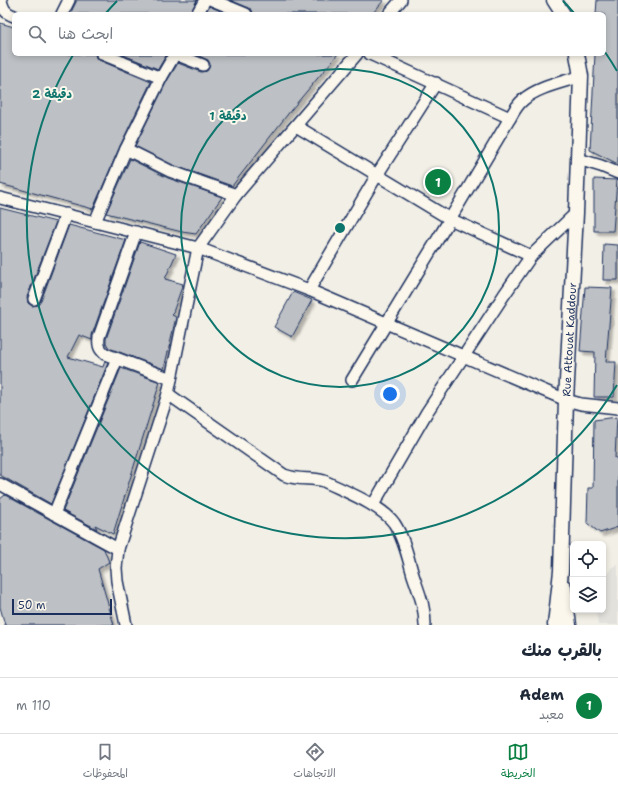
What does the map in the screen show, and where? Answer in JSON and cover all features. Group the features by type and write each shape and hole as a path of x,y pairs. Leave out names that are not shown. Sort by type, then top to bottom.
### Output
{"street":[{"path":"1,0 4,10 12,15"},
{"path":"63,12 69,0"},
{"path":"198,12 205,0"},
{"path":"212,0 241,12"},
{"path":"391,12 400,0"},
{"path":"554,0 561,12"},
{"path":"107,56 161,78"},
{"path":"95,222 126,149 161,78 174,56"},
{"path":"180,56 203,65"},
{"path":"126,625 116,581 118,549 168,394 198,248 236,195 296,126 350,56"},
{"path":"375,56 510,118"},
{"name":"Rue Attouat Kaddour","path":"555,625 561,571 566,400 576,213 581,76 577,56"},
{"path":"352,380 517,106 530,94 581,76"},
{"path":"309,290 377,175 436,83"},
{"path":"296,126 450,219 531,256"},
{"path":"126,149 170,171 236,195"},
{"path":"578,159 618,173"},
{"path":"0,198 198,248 309,290 566,400 581,404 618,408"},
{"path":"373,505 427,412 531,256 576,213"},
{"path":"34,299 66,214"},
{"path":"136,232 98,345 101,351 105,354 171,379"},
{"path":"54,514 117,359"},
{"path":"168,394 284,475 300,479 324,480 373,505 393,522 401,536 424,608 425,625"},
{"path":"0,484 118,549"},
{"path":"561,571 569,625"}],"shaded area":[{"path":"618,563 618,625 598,625 596,613 606,613 606,576 611,568"}],"building":[{"path":"77,0 197,0 191,12 71,12"},
{"path":"230,0 384,0 374,12 252,12 249,8"},
{"path":"597,0 618,0 618,164 590,150 595,56 606,56 606,12 596,12"},
{"path":"209,6 223,12 206,12"},
{"path":"0,23 12,26 12,56 96,56 99,60 151,82 120,146 93,209 0,184"},
{"path":"126,56 166,56 158,69"},
{"path":"199,56 336,56 291,110 232,186 173,165 135,146 167,81 178,63 201,72 207,71 209,68 210,64 208,60"},
{"path":"130,159 168,178 222,197 196,234 182,232 106,213"},
{"path":"594,179 617,180 613,231 594,231"},
{"path":"0,208 56,222 27,297 28,303 32,306 38,305 41,301 69,225 126,240 92,335 92,340 79,335 68,357 103,367 105,361 108,363 51,504 0,475"},
{"path":"140,242 176,254 165,279 183,284 172,315 176,317 164,369 109,348 106,343 106,339"},
{"path":"604,244 618,245 618,280 603,280"},
{"path":"585,287 612,288 606,362 616,362 614,397 594,397 595,352 580,351"},
{"path":"293,292 312,300 292,337 274,327"},
{"path":"121,368 160,382 113,534 95,525 97,529 63,511"},
{"path":"617,417 615,458 618,458 618,527 600,533 587,523 588,488 593,488 594,420"},
{"path":"5,495 104,549 109,562 98,569 114,625 5,625 0,607 0,499"}],"place":[{"name":"Adem","path":"438,182"}]}
